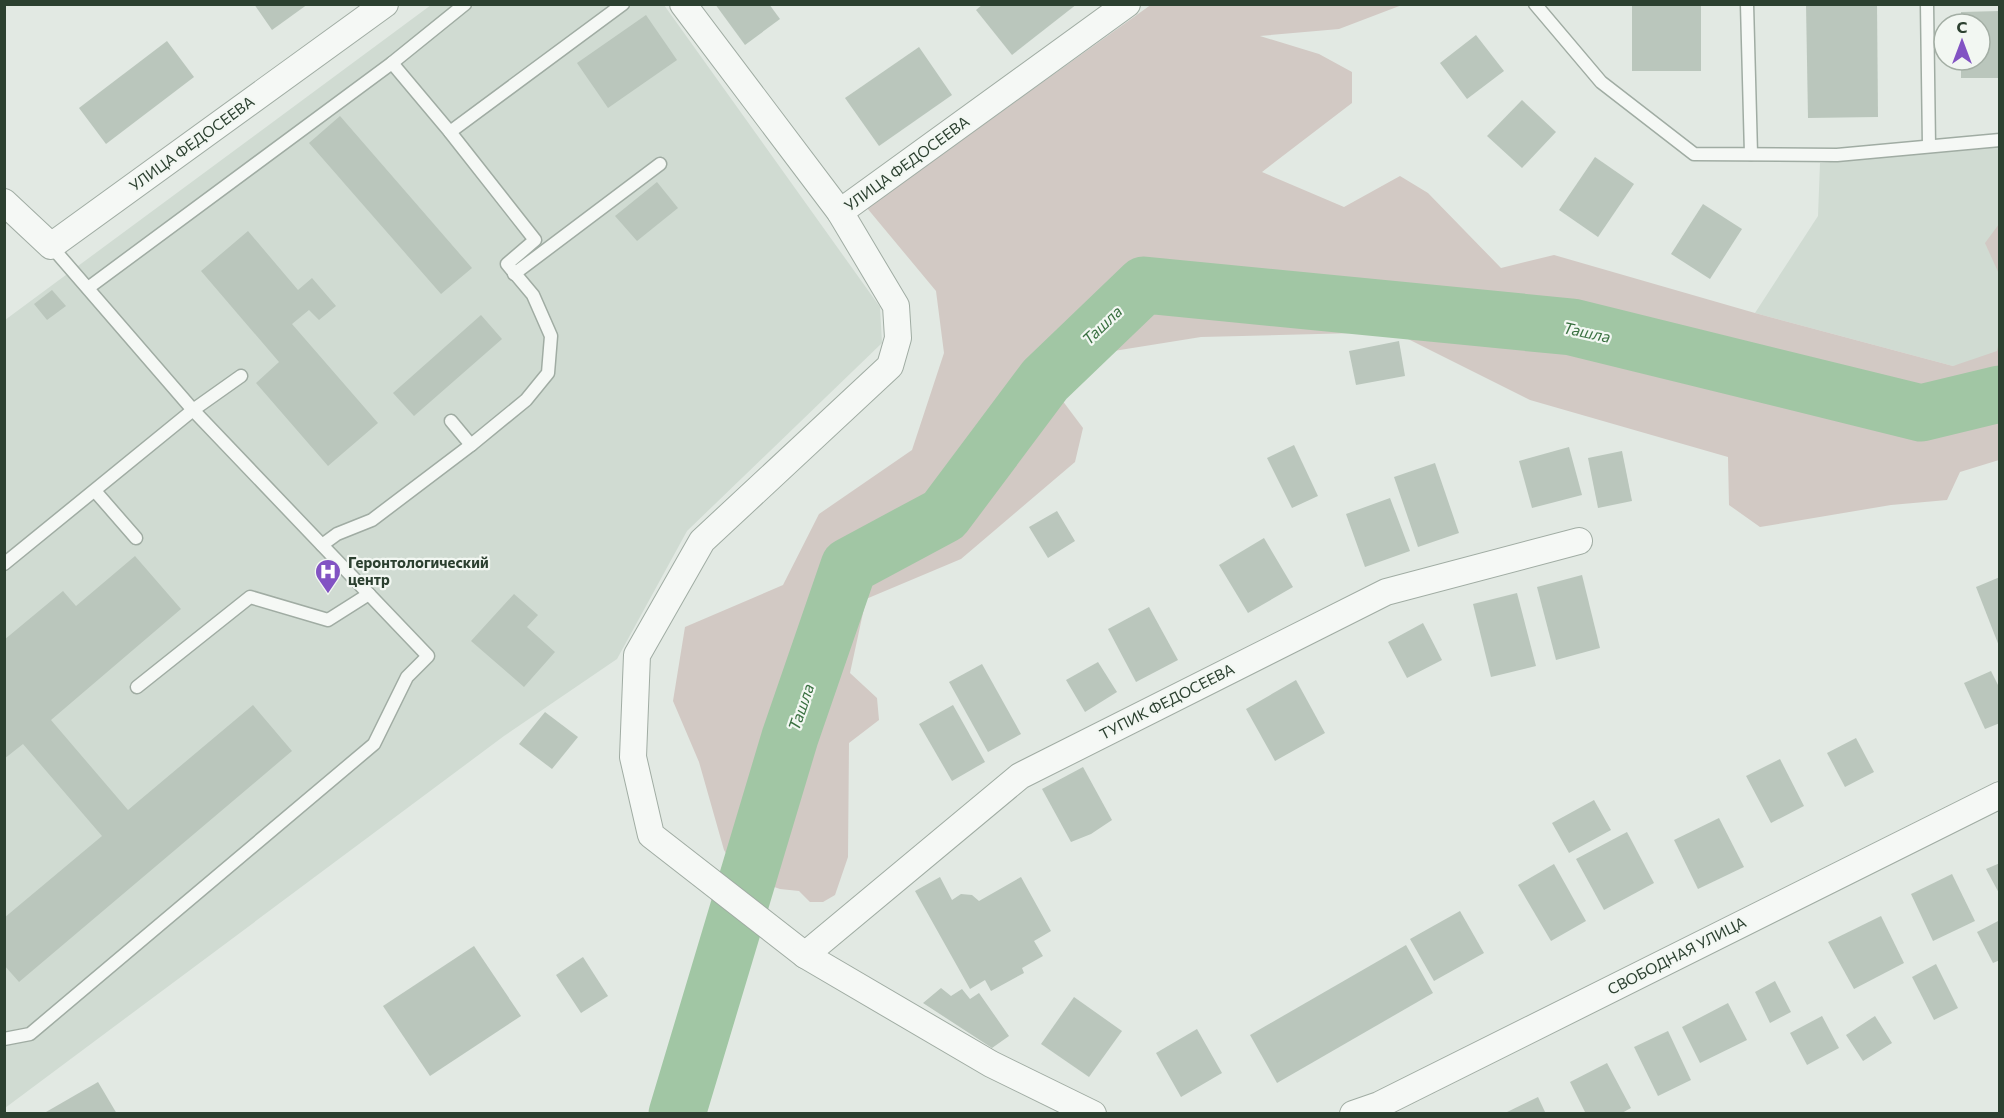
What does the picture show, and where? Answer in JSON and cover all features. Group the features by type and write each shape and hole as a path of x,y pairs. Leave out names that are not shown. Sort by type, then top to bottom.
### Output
{"street":[{"name":"УЛИЦА ФЕДОСЕЕВА","path":"51,246 385,4"},
{"name":"УЛИЦА ФЕДОСЕЕВА","path":"683,4 840,213 1127,4"},
{"path":"4,202 51,246"},
{"path":"840,213 896,306 898,338 890,366 702,541 637,655 633,757 651,835 805,955 991,1064 1093,1113"},
{"name":"ТУПИК ФЕДОСЕЕВА","path":"805,955 1020,776 1386,592 1579,541"},
{"name":"СВОБОДНАЯ УЛИЦА","path":"1353,1113 1379,1105 2000,795"}],"lane":[{"path":"88,288 392,63 465,4"},
{"path":"450,132 623,4"},
{"path":"1535,4 1601,82 1694,153 1837,154 2000,140"},
{"path":"1747,4 1751,154"},
{"path":"1927,4 1929,146"},
{"path":"322,545 337,534 372,520 471,445 526,400 548,373 551,336 533,296 507,264 535,240 392,63"},
{"path":"514,273 660,164"},
{"path":"4,1038 30,1034 374,744 407,677 428,656 194,410 51,246"},
{"path":"4,564 194,410 241,376"},
{"path":"451,421 471,445"},
{"path":"95,490 136,538"},
{"path":"137,687 250,597 328,620 369,594"}],"shaded area":[{"path":"1152,4 1402,5 1339,29 1260,36 1319,54 1352,72 1352,103 1262,172 1344,207 1400,176 1428,193 1501,268 1554,255 1755,313 1953,366 1997,351 1999,342 1999,460 1960,472 1947,500 1891,505 1760,527 1729,505 1728,457 1530,400 1394,332 1201,337 1095,354 1056,392 1083,428 1075,462 961,559 866,599 850,673 877,698 879,720 849,743 848,857 835,895 823,902 810,902 799,891 780,889 739,875 724,850 699,762 673,701 685,627 783,585 819,514 912,450 944,353 936,291 867,208"},
{"name":"Геронтологический центр","path":"431,5 664,5 880,307 882,343 687,531 617,659 504,736 5,1108 5,320"},
{"path":"1999,146 1999,359 1953,366 1755,313 1818,216 1820,163"},
{"path":"2000,224 1999,274 1985,243"}],"building":[{"path":"254,4 308,4 272,30"},
{"path":"715,4 769,4 780,19 745,45"},
{"path":"983,4 1077,4 1012,55 976,10"},
{"path":"1632,4 1701,4 1701,71 1632,71"},
{"path":"1806,4 1877,4 1878,117 1808,118"},
{"path":"2000,11 2000,78 1961,78 1961,72 1992,72 1992,12 1961,12"},
{"path":"646,15 677,60 608,108 577,63"},
{"path":"1476,35 1504,71 1467,99 1440,63"},
{"path":"167,41 194,77 106,144 79,108"},
{"path":"919,47 952,95 879,146 845,98"},
{"path":"1522,100 1556,132 1522,168 1487,136"},
{"path":"340,116 472,268 441,294 309,143"},
{"path":"1595,157 1634,184 1598,237 1559,210"},
{"path":"657,182 678,208 637,241 615,216"},
{"path":"1703,204 1742,229 1710,279 1671,254"},
{"path":"248,231 298,290 312,278 336,306 319,320 309,310 292,324 378,423 328,466 256,383 279,362 201,271"},
{"path":"52,290 66,306 47,320 34,304"},
{"path":"481,315 502,339 414,416 393,393"},
{"path":"1399,341 1405,376 1356,385 1349,351"},
{"path":"1294,445 1318,496 1292,508 1267,458"},
{"path":"1569,447 1582,495 1532,508 1519,461"},
{"path":"1622,451 1632,501 1598,508 1588,458"},
{"path":"1435,463 1459,533 1418,547 1394,477"},
{"path":"1390,498 1410,551 1365,567 1346,514"},
{"path":"1057,511 1075,541 1048,558 1029,527"},
{"path":"1264,538 1293,587 1248,613 1219,565"},
{"path":"135,556 181,609 51,720 128,810 253,705 292,751 19,982 4,965 4,918 102,836 23,744 4,759 4,640 63,591 76,606"},
{"path":"1582,575 1600,648 1556,660 1537,587"},
{"path":"2000,577 2000,646 1999,646 1976,587"},
{"path":"1517,593 1536,666 1491,677 1473,604"},
{"path":"514,594 538,615 527,627 555,652 524,687 471,641"},
{"path":"1149,607 1178,660 1136,682 1108,629"},
{"path":"1423,623 1442,660 1407,678 1388,642"},
{"path":"1098,662 1117,692 1085,712 1066,680"},
{"path":"982,664 1021,734 988,752 949,682"},
{"path":"1991,671 2000,689 2000,723 1985,729 1964,683"},
{"path":"1296,680 1325,733 1275,761 1246,709"},
{"path":"953,705 985,762 952,781 919,724"},
{"path":"545,712 578,737 552,769 519,744"},
{"path":"1856,738 1874,772 1845,787 1827,753"},
{"path":"1780,759 1804,806 1771,823 1746,776"},
{"path":"1083,767 1112,820 1091,834 1071,842 1042,789"},
{"path":"1594,800 1611,830 1569,853 1552,823"},
{"path":"1719,818 1744,867 1698,889 1674,840"},
{"path":"1627,832 1654,883 1604,910 1576,859"},
{"path":"2000,863 2000,895 1986,869"},
{"path":"1554,864 1586,921 1551,941 1518,885"},
{"path":"1952,874 1975,921 1933,941 1911,894"},
{"path":"940,877 952,900 961,894 972,895 979,901 1021,877 1051,931 1034,941 1043,956 1022,968 1024,973 991,991 985,980 970,989 915,891"},
{"path":"1460,911 1484,953 1434,981 1410,939"},
{"path":"1881,916 1904,963 1854,989 1828,942"},
{"path":"2000,920 2000,960 1993,963 1977,932"},
{"path":"1406,945 1433,993 1277,1083 1250,1035"},
{"path":"474,946 521,1016 430,1076 383,1006"},
{"path":"583,957 608,996 581,1013 556,975"},
{"path":"1936,964 1958,1008 1934,1020 1912,977"},
{"path":"1775,981 1791,1012 1770,1023 1755,992"},
{"path":"941,988 951,996 962,989 970,999 979,993 1009,1036 992,1048 923,1003"},
{"path":"1074,997 1122,1031 1089,1077 1041,1044"},
{"path":"1728,1003 1747,1040 1700,1063 1682,1027"},
{"path":"1822,1016 1839,1048 1807,1065 1790,1033"},
{"path":"1875,1016 1892,1043 1863,1061 1846,1035"},
{"path":"1197,1029 1222,1073 1181,1097 1156,1053"},
{"path":"1668,1031 1691,1080 1658,1096 1634,1047"},
{"path":"1607,1063 1631,1108 1620,1114 1586,1114 1570,1082"},
{"path":"98,1082 117,1114 47,1114 46,1112"},
{"path":"1538,1097 1546,1114 1503,1114"}],"waterway":[{"name":"Ташла","path":"677,1114 790,737 849,566 944,515 1045,380 1144,285 1572,327 1921,413 2000,394"}],"place":[{"name":"Геронтологический центр","path":"328,595"}]}
